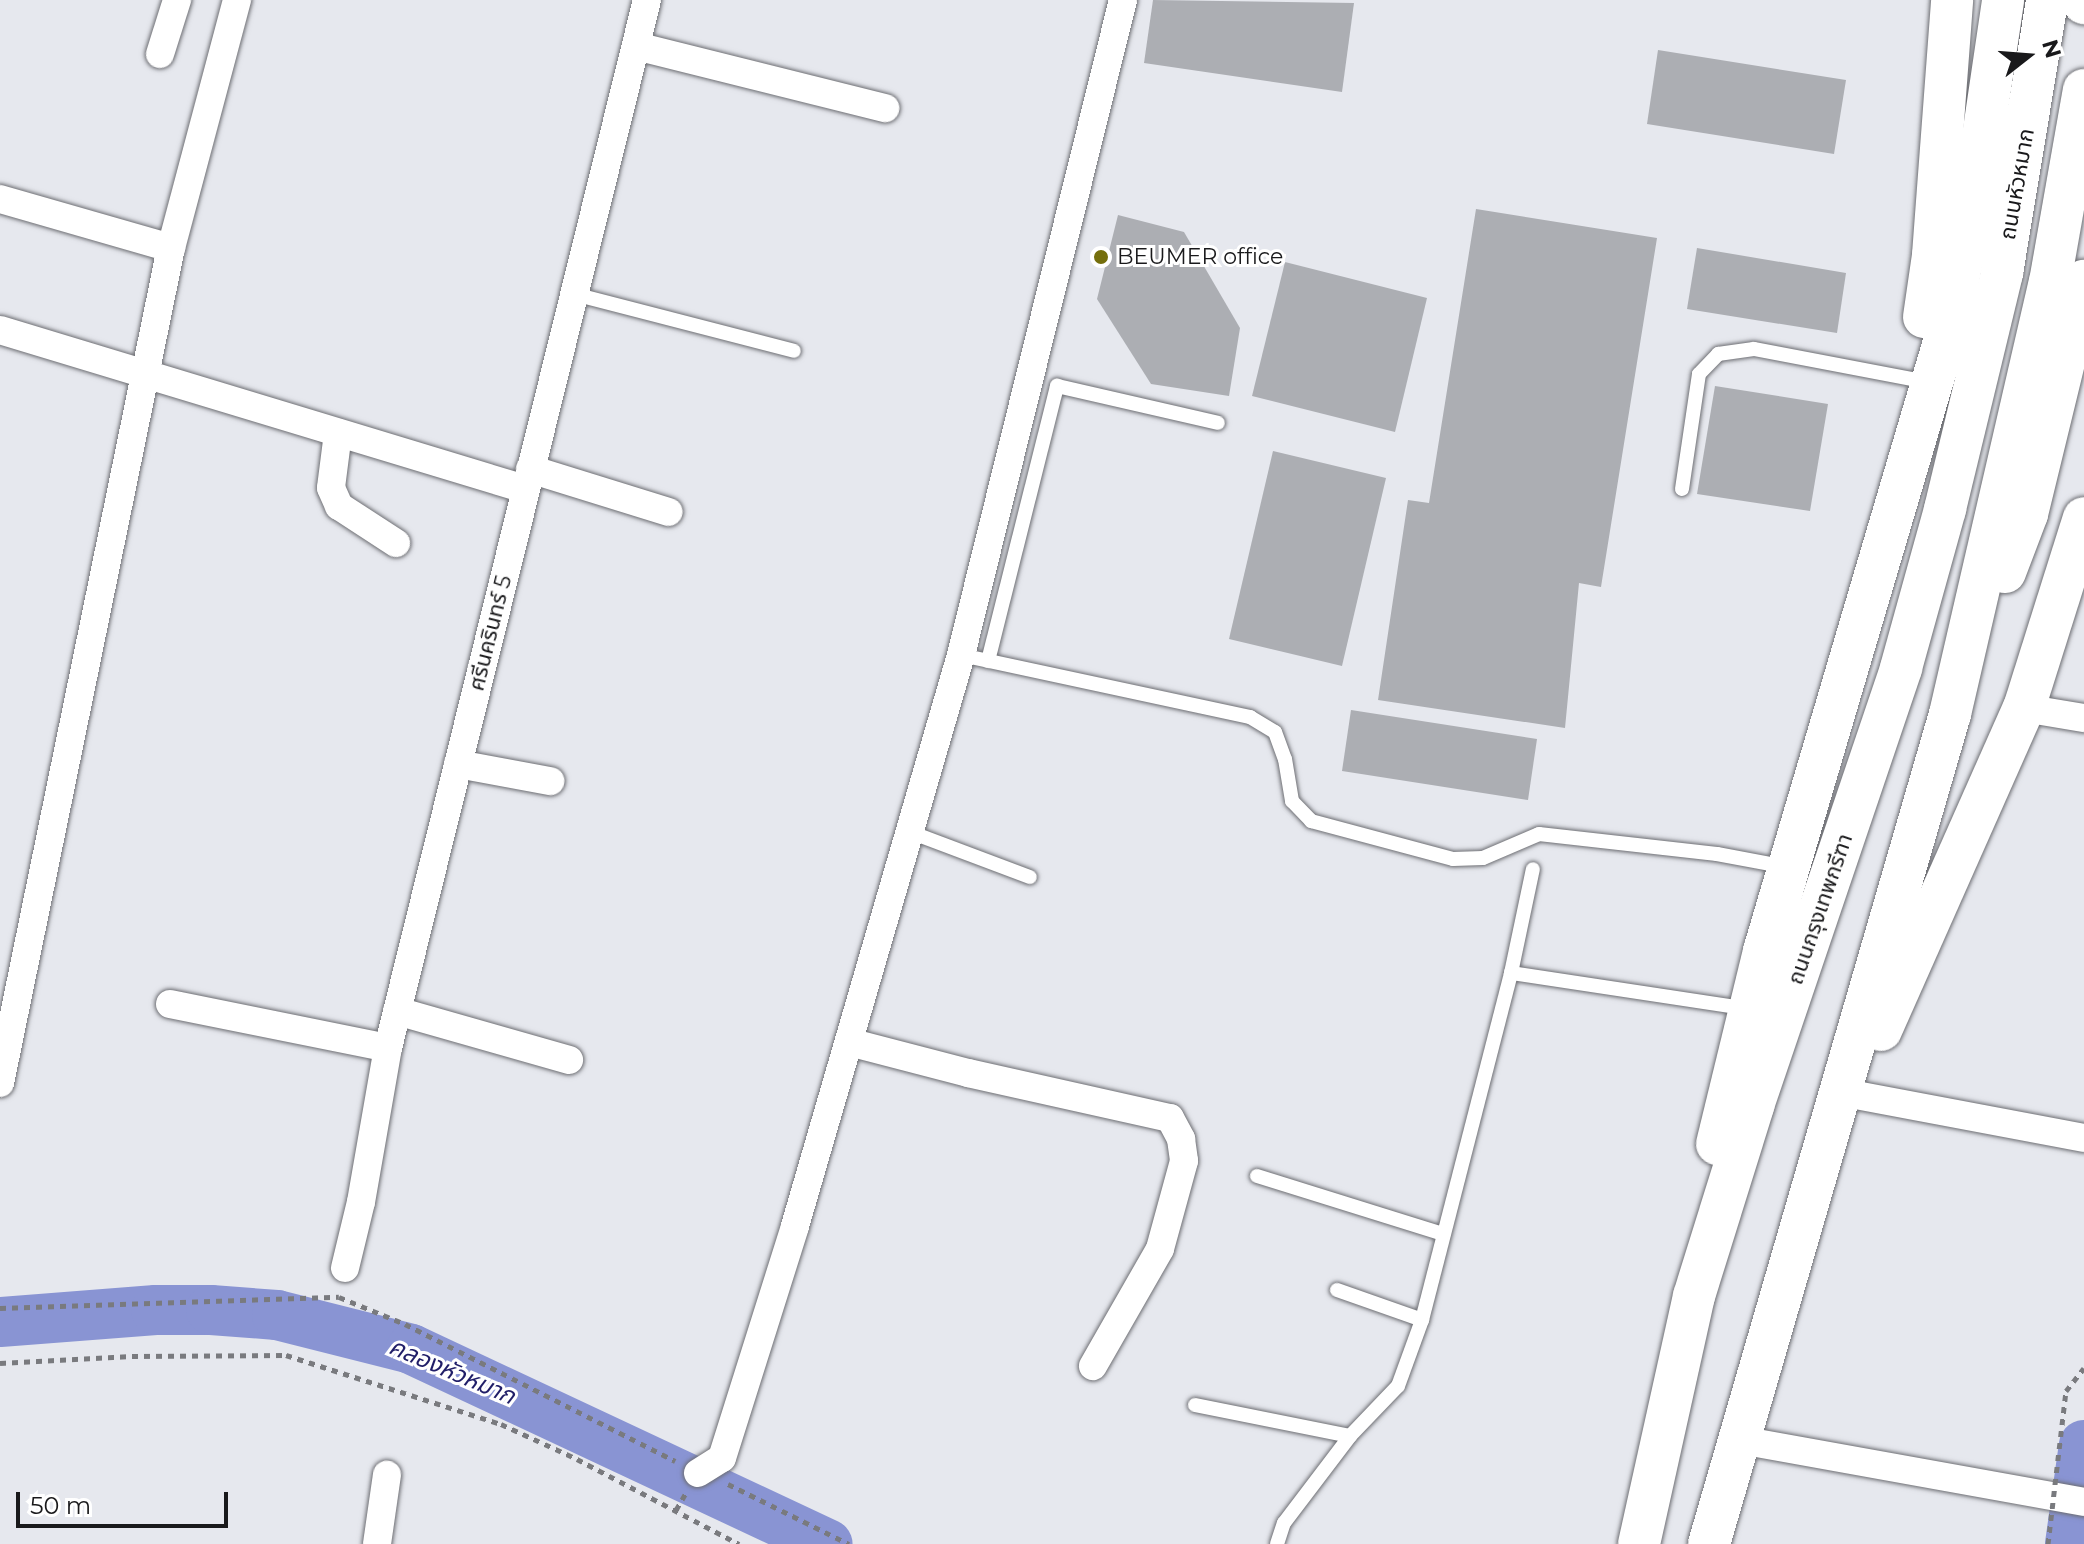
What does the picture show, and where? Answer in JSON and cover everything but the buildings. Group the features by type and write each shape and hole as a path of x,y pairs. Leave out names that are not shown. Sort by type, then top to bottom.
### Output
{"main road":[{"path":"1892,507 1916,380 1933,255 1952,0"},
{"path":"1694,1296 1710,1176 1748,1009 1892,507 1928,405 1949,325 1972,211 2003,0"},
{"name":"ถนนหัวหมาก","path":"2002,273 2047,0"},
{"path":"1709,1544 1950,714 2067,281 2084,90"},
{"name":"ถนนกรุงเทพกรีฑา","path":"1639,1544 1694,1296 1771,1051 1901,668 1945,509 2002,273"},
{"path":"1823,1155 1974,827 2024,708 2084,518"},
{"path":"2059,601 2084,538"}],"street":[{"path":"160,54 177,0"},
{"path":"0,1083 171,248 237,0"},
{"name":"ศรีนครินทร์ 5","path":"345,1268 361,1202 388,1048 647,0"},
{"path":"698,1473 722,1458 910,832 961,655 1123,0"},
{"path":"636,46 885,108"},
{"path":"0,199 171,248"},
{"path":"0,330 338,433 669,512"},
{"path":"338,433 331,488 339,506 396,543"},
{"path":"2024,708 2084,718"},
{"path":"458,764 550,781"},
{"path":"170,1004 388,1048"},
{"path":"397,1011 569,1060"},
{"path":"849,1042 968,1073 1170,1118 1181,1139 1184,1161 1160,1249 1093,1366"},
{"path":"1851,1094 2084,1138"},
{"path":"1740,1440 2073,1500"},
{"path":"377,1544 387,1475"}],"lane":[{"path":"574,294 794,351"},
{"path":"1682,489 1699,374 1718,354 1754,349 1916,380"},
{"path":"988,661 1057,386 1218,423"},
{"path":"961,655 1250,717 1275,732 1285,759 1292,801 1311,821 1453,859 1483,858 1539,834 1717,854 1788,867"},
{"path":"910,832 1030,877"},
{"path":"1277,1544 1284,1523 1350,1436 1398,1386 1422,1320 1511,973 1533,869"},
{"path":"1511,973 1748,1009"},
{"path":"1257,1176 1443,1234"},
{"path":"1337,1290 1422,1320"},
{"path":"1195,1405 1350,1436"}],"path":[{"path":"0,1308 339,1297 405,1324 698,1473 736,1487 849,1544"},
{"path":"0,1363 132,1356 286,1355 501,1424 577,1459 739,1544"},
{"path":"2048,1544 2066,1391 2084,1368"}],"waterway":[{"name":"คลองหัวหมาก","path":"0,1322 156,1310 211,1310 277,1315 411,1349 828,1544"},
{"name":"คลองหัวหมาก","path":"2070,1544 2084,1445"}],"place":[{"name":"BEUMER office","path":"1101,257"}]}
